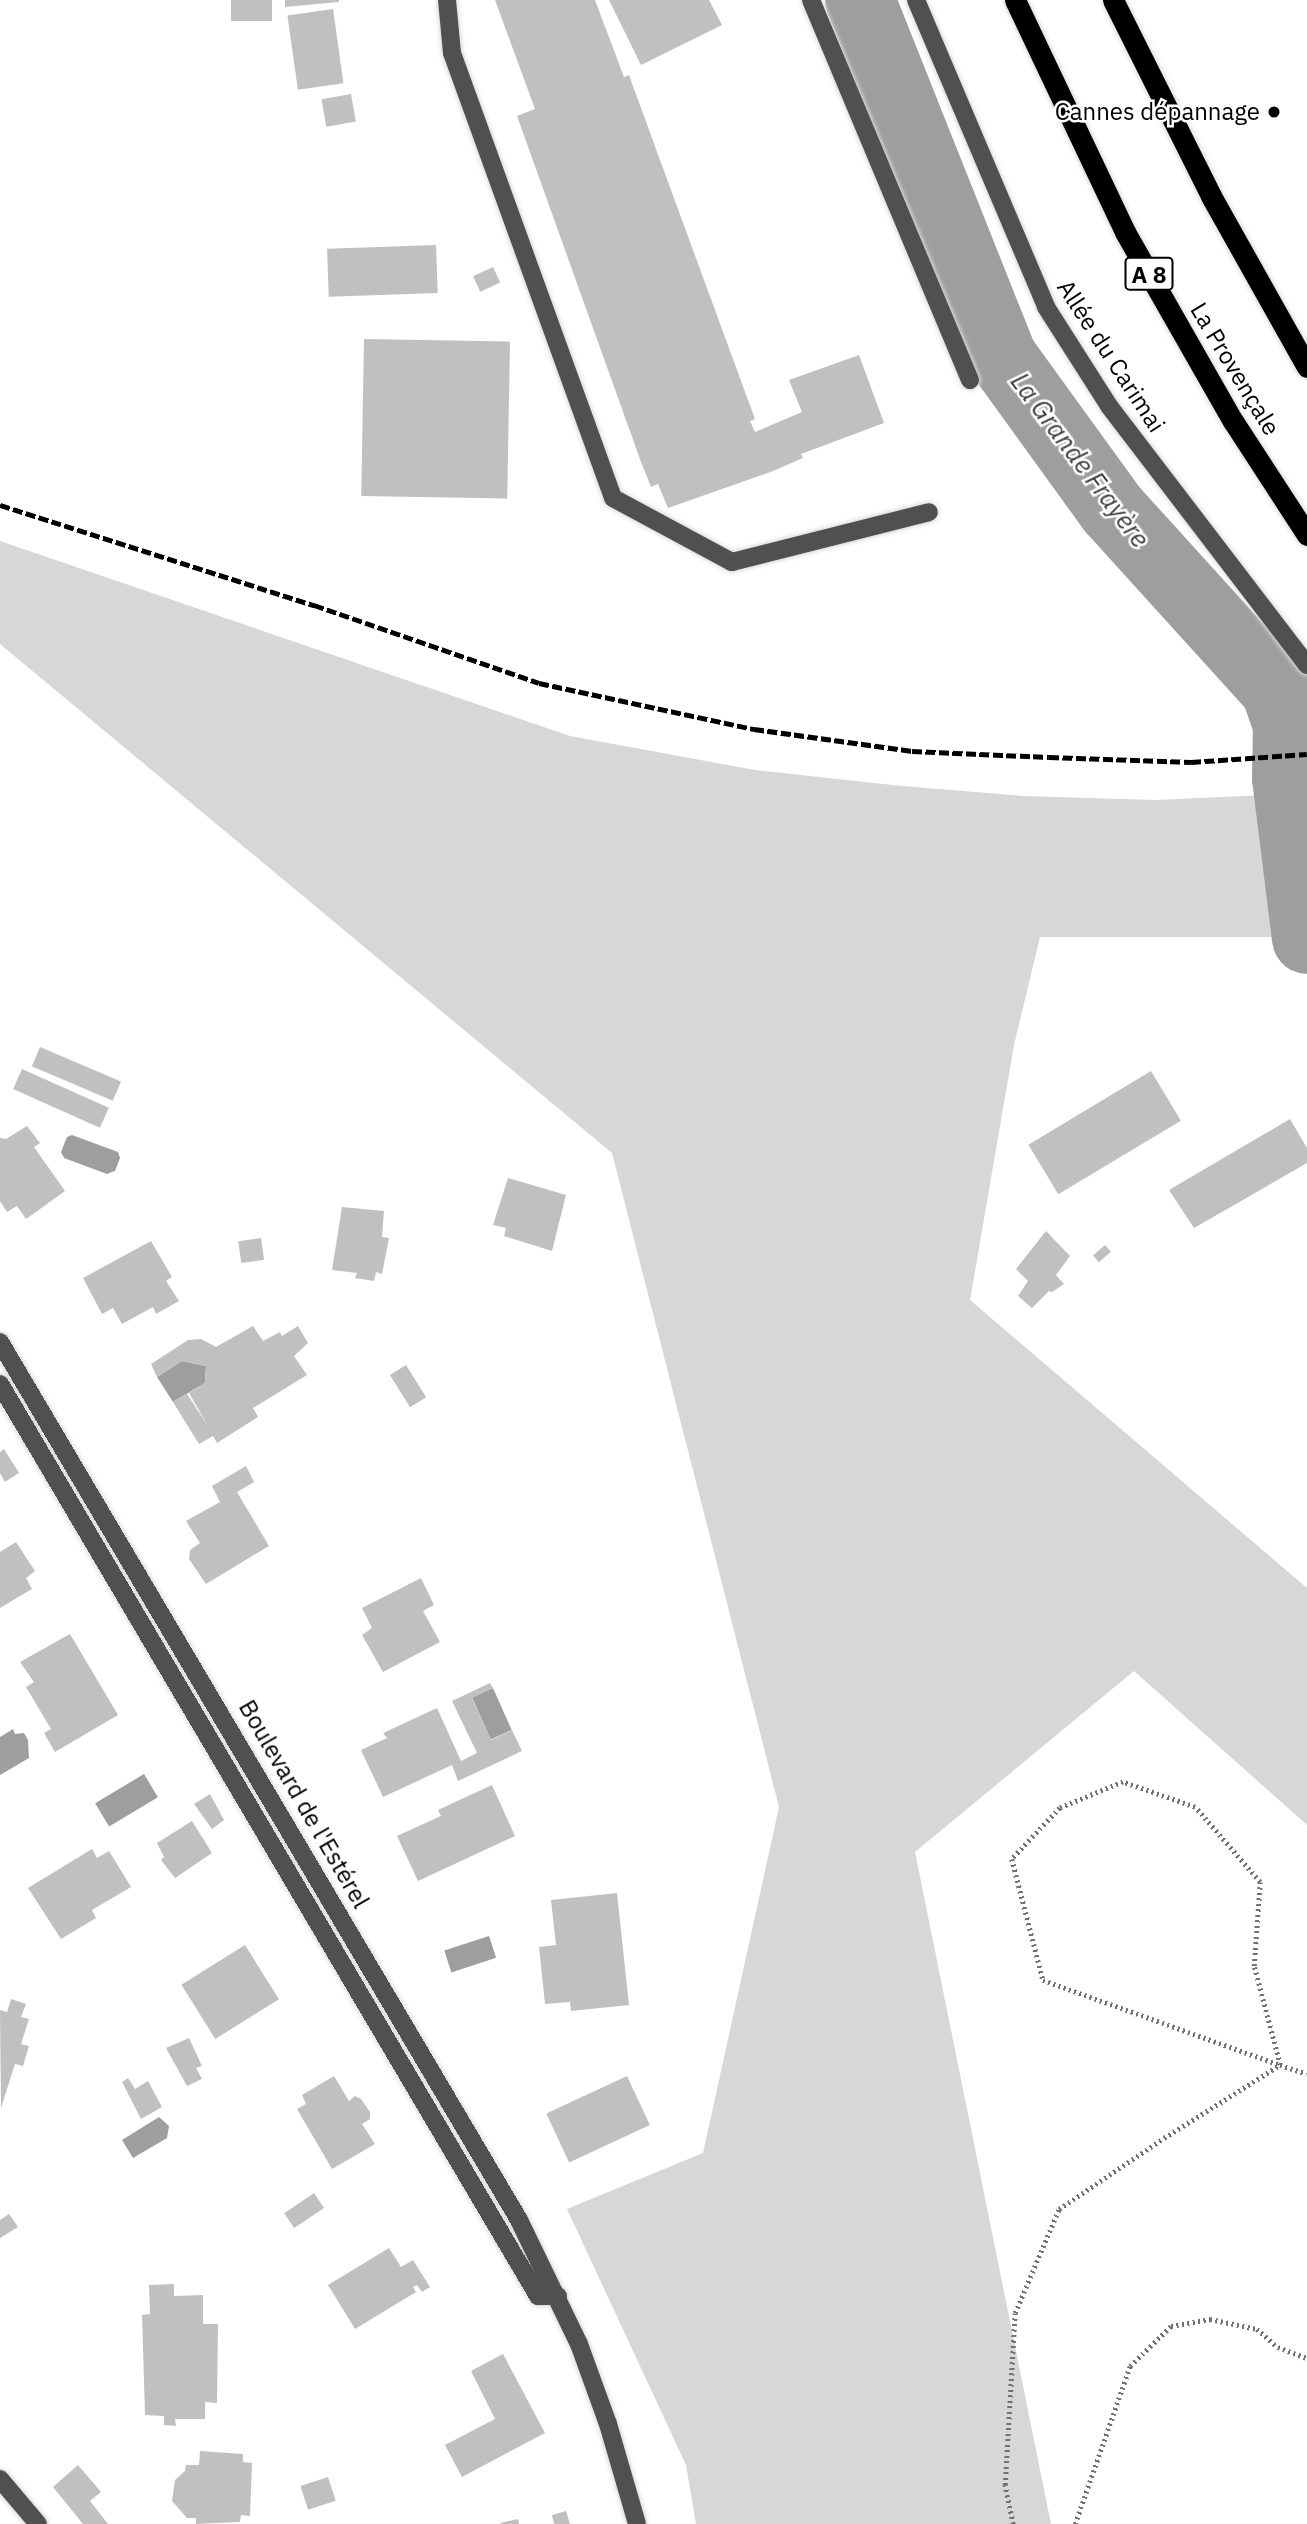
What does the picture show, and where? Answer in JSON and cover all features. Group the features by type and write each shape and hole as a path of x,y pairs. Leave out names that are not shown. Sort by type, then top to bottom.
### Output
{"highway":[{"name":"La Provençale","path":"1015,0 1125,232 1233,421 1307,535"},
{"path":"1113,0 1211,196 1307,367"}],"street":[{"path":"447,0 452,53 613,498 732,562 929,512"},
{"path":"811,0 970,380"},
{"name":"Allée du Carimai","path":"916,0 1046,307 1108,406 1307,664"},
{"name":"Boulevard de l'Estérel","path":"0,1342 519,2220 558,2296 608,2424 637,2524"},
{"name":"Boulevard de l'Estérel","path":"0,1384 538,2296 558,2296"},
{"path":"0,2479 38,2524"}],"path":[{"path":"1280,2065 1254,1966 1260,1882 1195,1807 1123,1782 1060,1808 1012,1859 1044,1980 1280,2065 1307,2074"},
{"path":"1013,2524 1005,2484 1015,2313 1059,2209 1164,2138 1280,2065"},
{"path":"1074,2524 1130,2366 1171,2326 1210,2319 1257,2329 1278,2347 1307,2358"}],"shaded area":[{"path":"0,541 570,736 755,770 902,786 1023,796 1155,800 1267,795 1284,937 1040,937 1014,1045 970,1300 1307,1588 1307,1825 1134,1671 915,1852 1051,2524 696,2524 686,2465 567,2209 703,2153 779,1807 612,1153 0,644"},
{"path":"72,1135 118,1152 120,1158 115,1171 107,1174 64,1158 61,1152 67,1137"},
{"path":"182,1361 206,1366 205,1383 173,1402 157,1377"},
{"path":"493,1688 512,1730 491,1739 472,1697"},
{"path":"13,1729 15,1734 24,1733 28,1740 29,1758 0,1775 0,1737"},
{"path":"144,1774 158,1797 109,1827 95,1803"},
{"path":"489,1936 496,1958 451,1972 444,1951"},
{"path":"159,2117 169,2126 167,2138 133,2158 122,2140"}],"building":[{"path":"231,0 272,0 272,21 231,21"},
{"path":"285,0 339,0 339,2 285,7"},
{"path":"495,0 595,0 624,77 629,75 755,419 750,421 755,432 802,412 789,380 859,355 884,423 801,454 803,458 773,471 668,508 658,484 651,487 641,462 517,116 535,109"},
{"path":"609,0 709,0 722,25 641,65"},
{"path":"333,9 343,83 298,90 287,15"},
{"path":"351,94 356,122 326,127 321,99"},
{"path":"436,245 438,293 329,297 327,249"},
{"path":"493,267 500,282 480,292 473,276"},
{"path":"364,339 510,342 507,499 361,496"},
{"path":"40,1047 121,1081 113,1101 32,1066"},
{"path":"22,1069 109,1108 100,1128 13,1089"},
{"path":"1151,1071 1181,1121 1058,1194 1028,1145"},
{"path":"1290,1119 1307,1148 1307,1163 1194,1228 1169,1190"},
{"path":"27,1126 40,1143 34,1147 65,1191 26,1219 17,1206 7,1212 0,1201 0,1138 6,1139"},
{"path":"508,1178 566,1195 552,1251 504,1236 506,1228 493,1225"},
{"path":"342,1207 384,1211 382,1237 389,1238 382,1274 376,1272 374,1281 355,1278 357,1273 332,1270"},
{"path":"1046,1231 1070,1256 1056,1275 1064,1284 1052,1292 1049,1291 1032,1308 1018,1296 1028,1281 1016,1269"},
{"path":"261,1238 264,1260 241,1263 238,1241"},
{"path":"151,1241 172,1277 166,1281 179,1301 156,1314 153,1307 122,1324 113,1308 102,1314 83,1278"},
{"path":"1105,1245 1111,1252 1099,1262 1093,1255"},
{"path":"253,1326 263,1341 280,1332 282,1336 298,1326 308,1343 294,1356 307,1375 253,1408 258,1417 217,1443 213,1436 199,1444 173,1402 187,1394 208,1426 189,1393 205,1383 206,1366 182,1361 157,1377 151,1364 188,1340 201,1339 216,1347"},
{"path":"406,1365 426,1397 410,1407 390,1375"},
{"path":"4,1449 19,1473 5,1482 0,1473 0,1452"},
{"path":"246,1466 254,1482 237,1492 269,1546 206,1584 189,1559 190,1550 200,1543 186,1521 220,1502 212,1486"},
{"path":"16,1542 35,1571 26,1578 32,1589 0,1608 0,1552"},
{"path":"421,1578 434,1605 423,1611 440,1642 383,1672 362,1635 372,1628 362,1608"},
{"path":"70,1634 118,1715 55,1752 44,1733 51,1729 26,1687 34,1682 20,1662"},
{"path":"490,1683 493,1688 472,1698 491,1740 512,1730 522,1751 458,1781 452,1765 383,1797 361,1750 387,1738 383,1733 437,1708 461,1761 477,1753 452,1701"},
{"path":"492,1785 515,1836 418,1881 397,1836 441,1816 438,1810"},
{"path":"210,1794 224,1820 212,1829 194,1804"},
{"path":"192,1821 212,1853 175,1878 161,1860 164,1857 157,1843"},
{"path":"92,1849 97,1858 109,1851 131,1887 92,1910 96,1918 61,1939 28,1888"},
{"path":"617,1893 629,2005 571,2011 570,2002 545,2004 539,1947 556,1945 551,1900"},
{"path":"245,1945 279,1999 215,2039 181,1985"},
{"path":"11,1999 26,2004 21,2017 29,2019 21,2044 29,2046 23,2066 15,2064 1,2108 0,2010 7,2012"},
{"path":"189,2038 202,2066 196,2068 202,2079 187,2086 166,2048"},
{"path":"334,2076 349,2101 355,2096 361,2099 370,2112 370,2119 362,2124 375,2144 332,2169 297,2109 306,2104 302,2095"},
{"path":"627,2076 650,2125 569,2163 546,2114"},
{"path":"128,2078 135,2089 148,2081 162,2107 141,2119 122,2082"},
{"path":"314,2193 324,2208 294,2228 284,2213"},
{"path":"9,2214 18,2227 0,2238 0,2220"},
{"path":"389,2248 401,2267 413,2260 430,2287 422,2292 417,2285 413,2287 416,2292 355,2329 328,2285"},
{"path":"174,2284 174,2296 203,2295 203,2324 218,2324 217,2403 205,2402 205,2419 175,2419 176,2426 164,2425 164,2416 145,2415 142,2315 150,2314 149,2285"},
{"path":"503,2354 545,2433 462,2477 445,2445 495,2419 471,2371"},
{"path":"200,2451 243,2454 243,2462 252,2463 250,2516 241,2515 240,2522 196,2524 196,2518 187,2518 172,2501 175,2480 185,2471 186,2465 199,2465"},
{"path":"78,2465 101,2492 90,2501 108,2524 83,2524 53,2487"},
{"path":"328,2477 336,2501 308,2510 300,2486"},
{"path":"566,2511 570,2524 554,2524 552,2515"},
{"path":"518,2519 519,2524 500,2523"}],"waterway":[{"name":"La Grande Frayère","path":"860,0 1002,357 1112,509 1276,690 1288,725 1287,778 1307,939"}],"railway":[{"path":"0,505 314,605 539,683 754,729 912,751 1191,762 1307,754"}],"place":[{"name":"Cannes dépannage","path":"1274,112"}]}
